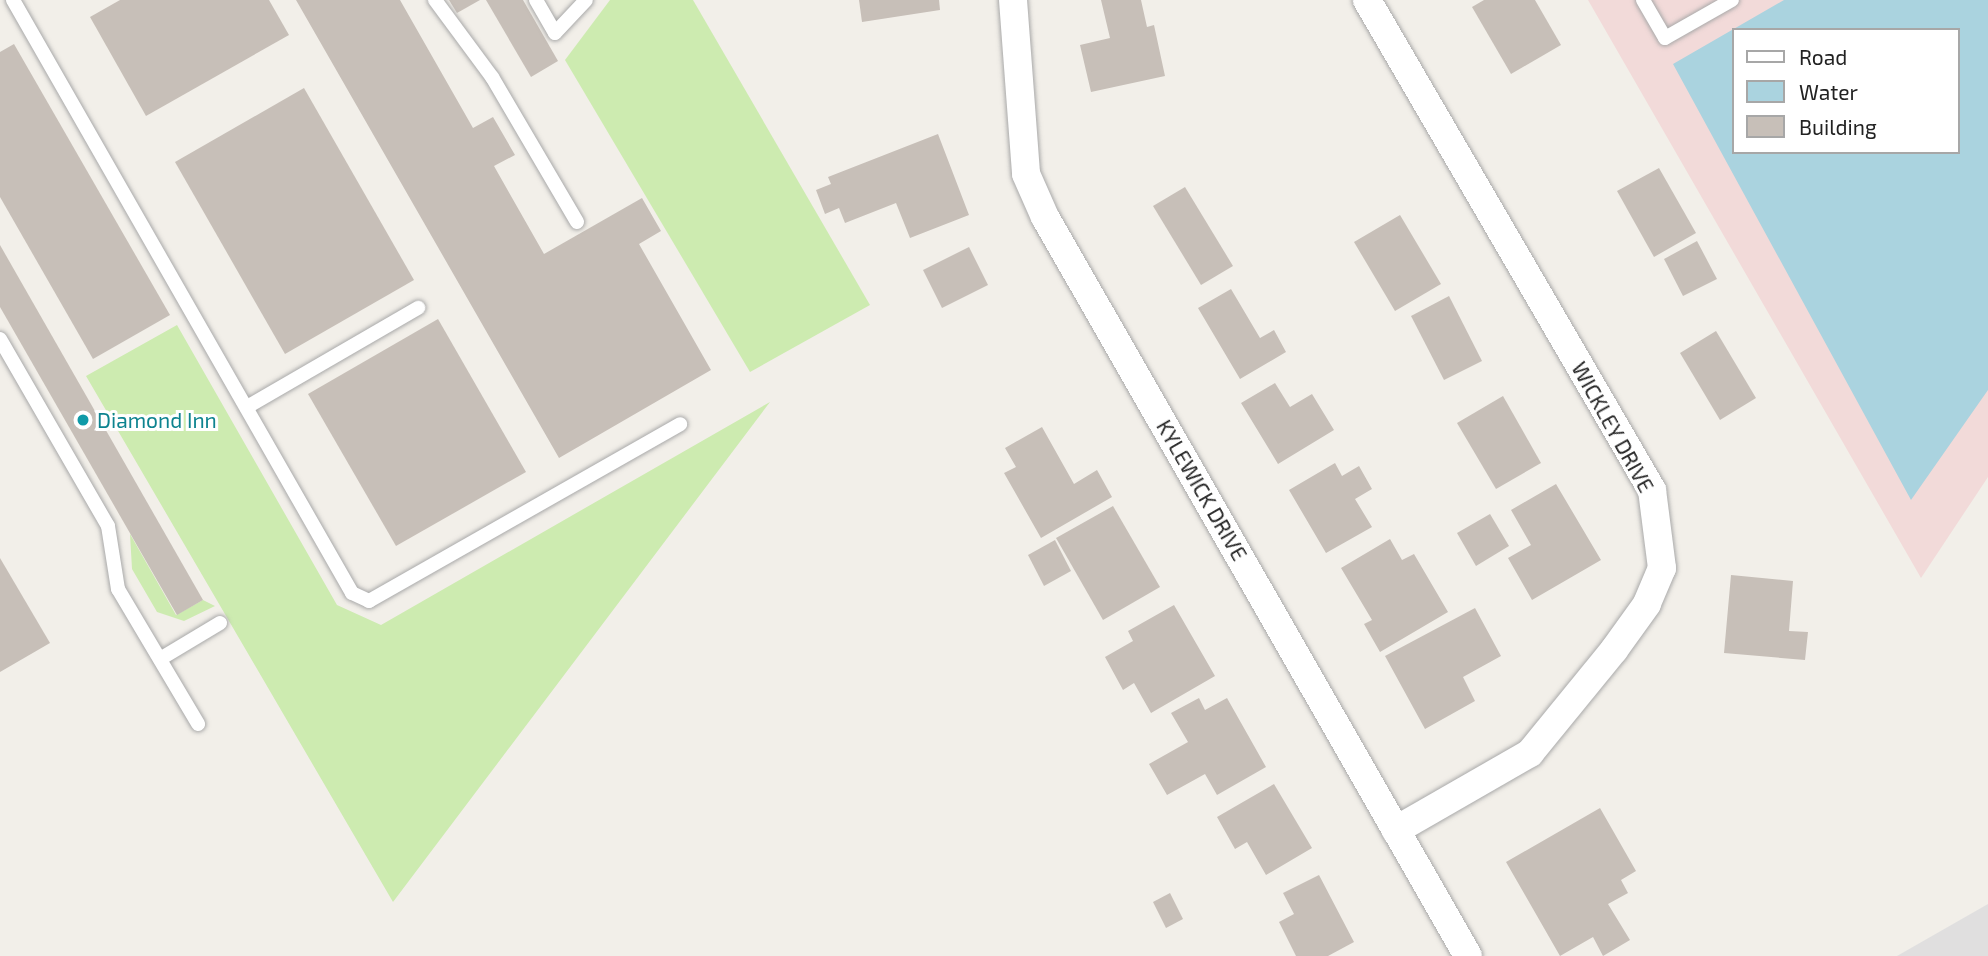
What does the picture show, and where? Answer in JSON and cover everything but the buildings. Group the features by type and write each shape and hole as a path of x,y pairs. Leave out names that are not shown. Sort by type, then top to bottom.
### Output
{"street":[{"name":"KYLEWICK DRIVE","path":"1013,0 1026,174 1045,217 1468,956"},
{"name":"WICKLEY DRIVE","path":"1367,0 1652,490 1662,568 1647,604 1614,650 1530,753 1396,830"}],"lane":[{"path":"13,0 352,593 369,601 680,424"},
{"path":"435,0 492,77 577,222"},
{"path":"536,0 555,33 586,0"},
{"path":"1643,0 1665,38 1732,0"},
{"path":"247,407 418,309"},
{"path":"0,339 108,526 118,589 198,724"},
{"path":"160,659 220,624"}],"shaded area":[{"path":"1588,0 1988,0 1988,477 1921,578"},
{"path":"1988,904 1988,956 1897,956"}],"green space":[{"path":"610,0 693,0 870,305 750,372 565,60"},
{"path":"177,325 337,605 381,625 770,402 393,902 86,376"},
{"path":"130,534 176,615 203,600 215,606 184,621 157,612 132,569"}],"water":[{"path":"1784,0 1988,0 1988,390 1911,500 1673,64 1732,30 1732,154 1960,154 1960,28 1735,28"}],"place":[{"name":"Diamond Inn","path":"83,420"}]}
